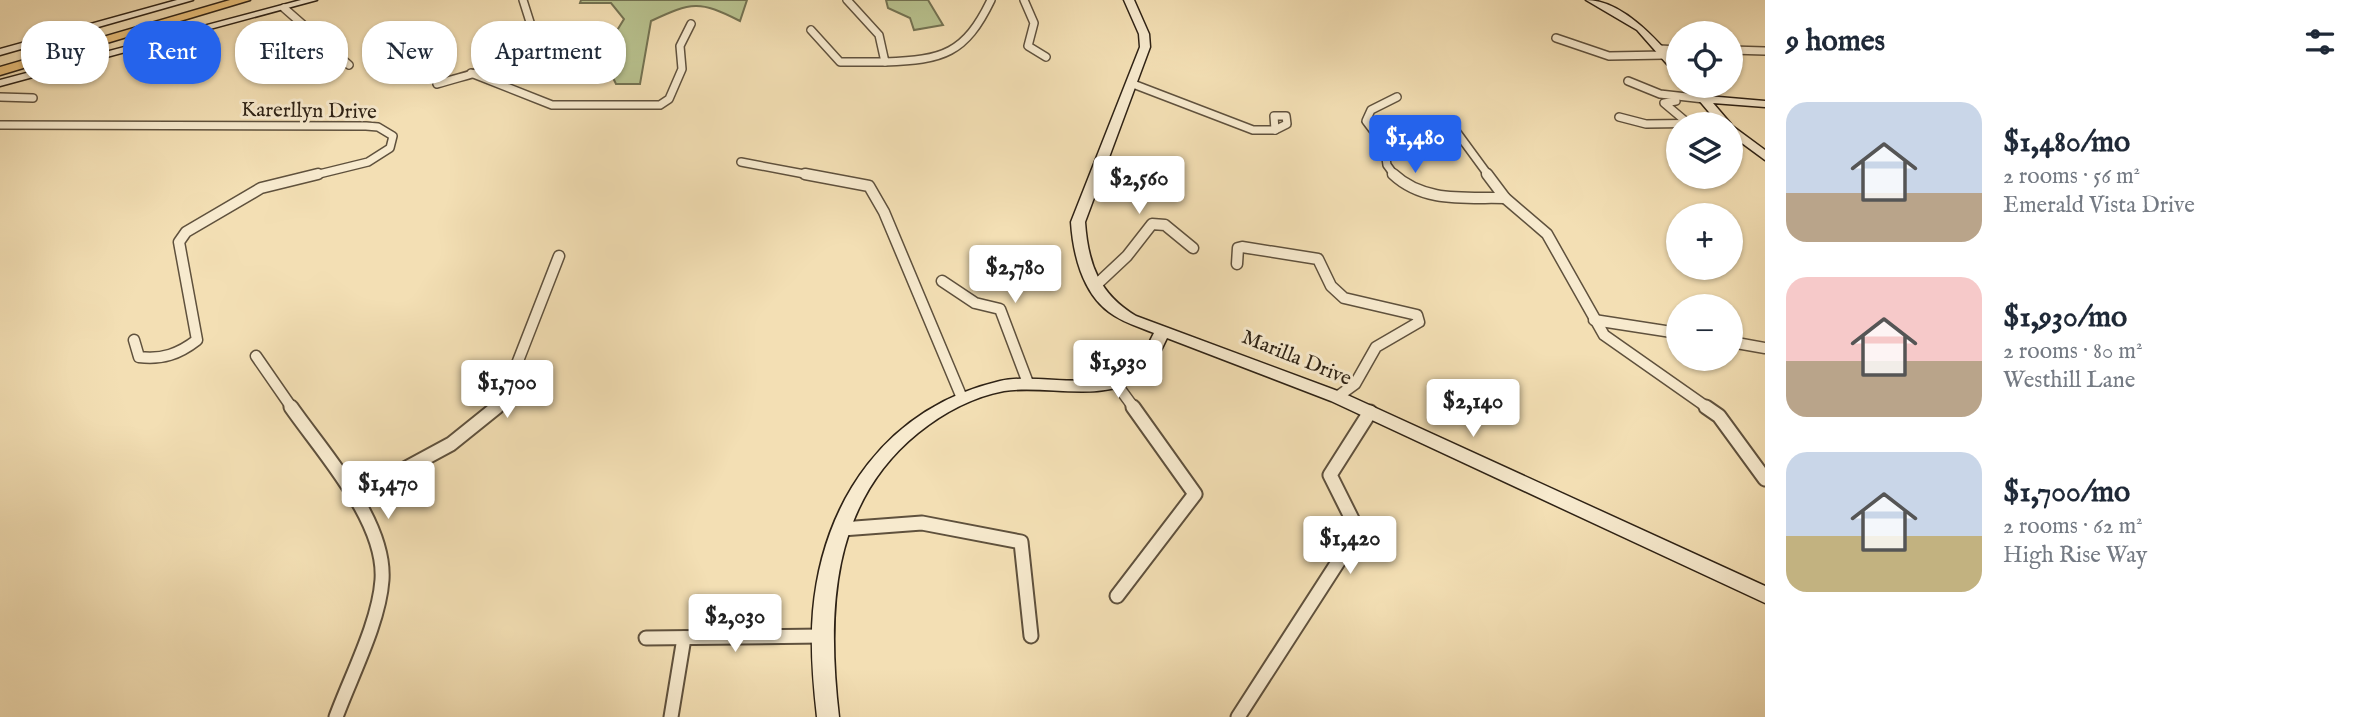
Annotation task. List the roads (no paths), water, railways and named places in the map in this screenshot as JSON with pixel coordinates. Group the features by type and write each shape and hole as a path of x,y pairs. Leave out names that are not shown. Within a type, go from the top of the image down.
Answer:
{"highway":[{"path":"0,60 209,0"},
{"path":"0,71 244,0"}],"street":[{"path":"0,52 188,0"},
{"path":"0,83 312,0"},
{"path":"523,0 530,21"},
{"path":"847,0 879,35 885,62"},
{"path":"811,30 840,62 928,61 944,57 972,36 991,0"},
{"path":"1024,0 1034,23 1028,46 1046,57"},
{"name":"Marilla Drive","path":"1129,0 1145,41 1133,84 1078,222 1080,249 1095,286 1112,308 1163,331 1337,397 1765,595"},
{"path":"1591,0 1627,18 1666,56"},
{"path":"284,8 349,65"},
{"path":"499,84 552,105 660,105 669,99 682,69 680,46 691,24"},
{"path":"1556,38 1584,45 1609,56 1666,52"},
{"path":"1743,50 1765,51"},
{"path":"457,78 471,73"},
{"path":"1628,81 1660,94 1765,104"},
{"path":"1133,84 1254,130 1275,131"},
{"path":"0,97 33,98"},
{"path":"1397,97 1371,110 1366,118 1368,128 1384,145 1387,165 1398,181 1430,196 1504,198"},
{"path":"1675,112 1664,102 1705,100"},
{"path":"1705,100 1715,112"},
{"path":"1619,117 1633,123 1666,124"},
{"name":"Karerllyn Drive","path":"0,125 366,126 379,127 393,136 390,148 368,162 261,188 186,232 179,242 197,340 185,351 151,359 139,357 134,340"},
{"path":"1456,131 1504,198 1547,234 1594,320 1615,345 1719,416 1765,479"},
{"path":"1743,139 1765,156"},
{"path":"741,162 869,186 884,212 962,398"},
{"path":"1095,286 1127,256 1152,224 1165,225 1192,247"},
{"path":"1237,264 1238,248 1246,247 1318,259 1331,286 1344,298 1417,315 1419,322 1392,334 1376,347 1360,382 1337,397"},
{"path":"353,497 465,434 489,417 502,402 559,256"},
{"path":"942,281 975,303 1000,309 1028,383"},
{"path":"1594,320 1666,331"},
{"path":"828,717 823,636 827,577 842,529 864,480 889,447 918,423 962,398 993,388 1028,383 1115,382 1130,377 1142,367 1163,331"},
{"path":"1743,344 1765,348"},
{"path":"256,356 353,497 378,540 382,579 377,608 335,717"},
{"path":"1115,382 1195,494 1117,596"},
{"path":"1238,717 1358,531 1329,475 1370,412"},
{"path":"842,529 922,523 1021,542 1031,636"},
{"path":"646,638 823,636"},
{"path":"671,717 684,638"}]}
